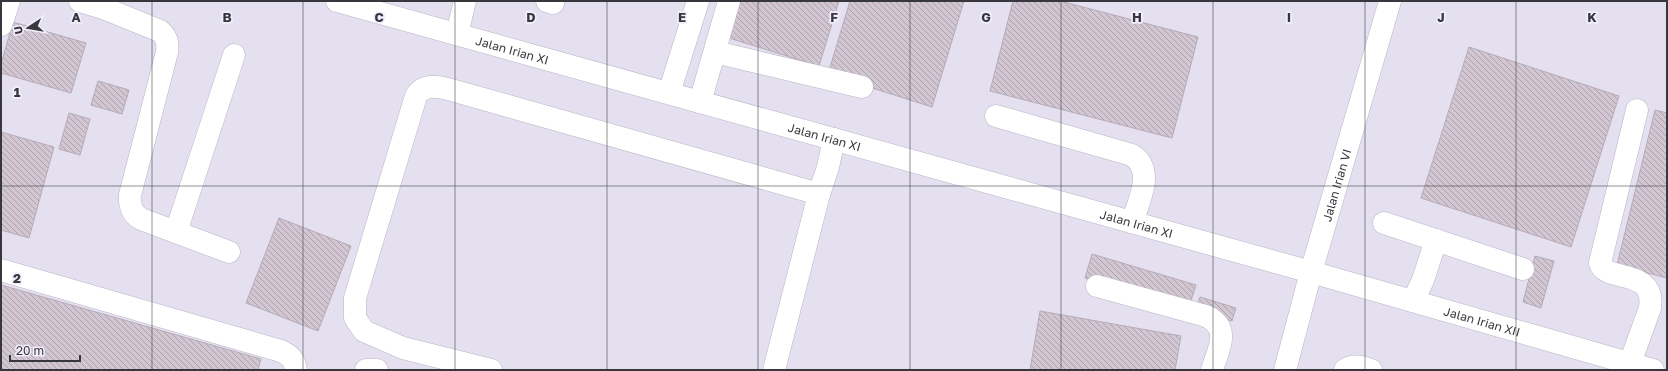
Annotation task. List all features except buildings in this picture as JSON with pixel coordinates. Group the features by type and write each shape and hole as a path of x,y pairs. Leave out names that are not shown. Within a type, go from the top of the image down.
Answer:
{"street":[{"path":"1,25 9,1"},
{"path":"80,1 107,5 160,31 167,42 167,52 130,195 132,210 139,218 229,252"},
{"name":"Jalan Irian XI","path":"337,1 1311,272"},
{"path":"457,34 465,1"},
{"path":"669,93 698,1"},
{"path":"700,102 728,1"},
{"name":"Jalan Irian VI","path":"1285,370 1311,272 1390,1"},
{"path":"715,52 862,87"},
{"path":"176,232 234,55"},
{"path":"491,370 404,348 364,331 355,318 355,298 416,96 422,90 435,86 448,89 819,194"},
{"path":"1616,364 1650,308 1659,304 1649,293 1643,283 1605,270 1600,263 1637,110"},
{"path":"996,116 1132,155 1138,160 1145,174 1142,190 1132,222"},
{"path":"774,370 819,194 828,167 834,139"},
{"path":"1384,224 1523,269"},
{"path":"1413,301 1423,280 1436,240"},
{"path":"1,270 281,351 293,359 296,370"},
{"name":"Jalan Irian XII","path":"1311,272 1413,301 1616,364 1653,370"},
{"path":"1097,286 1213,319 1220,327 1222,335 1212,370"},
{"path":"1346,370 1350,367 1358,366 1371,370"},
{"path":"366,370 377,370"}]}
